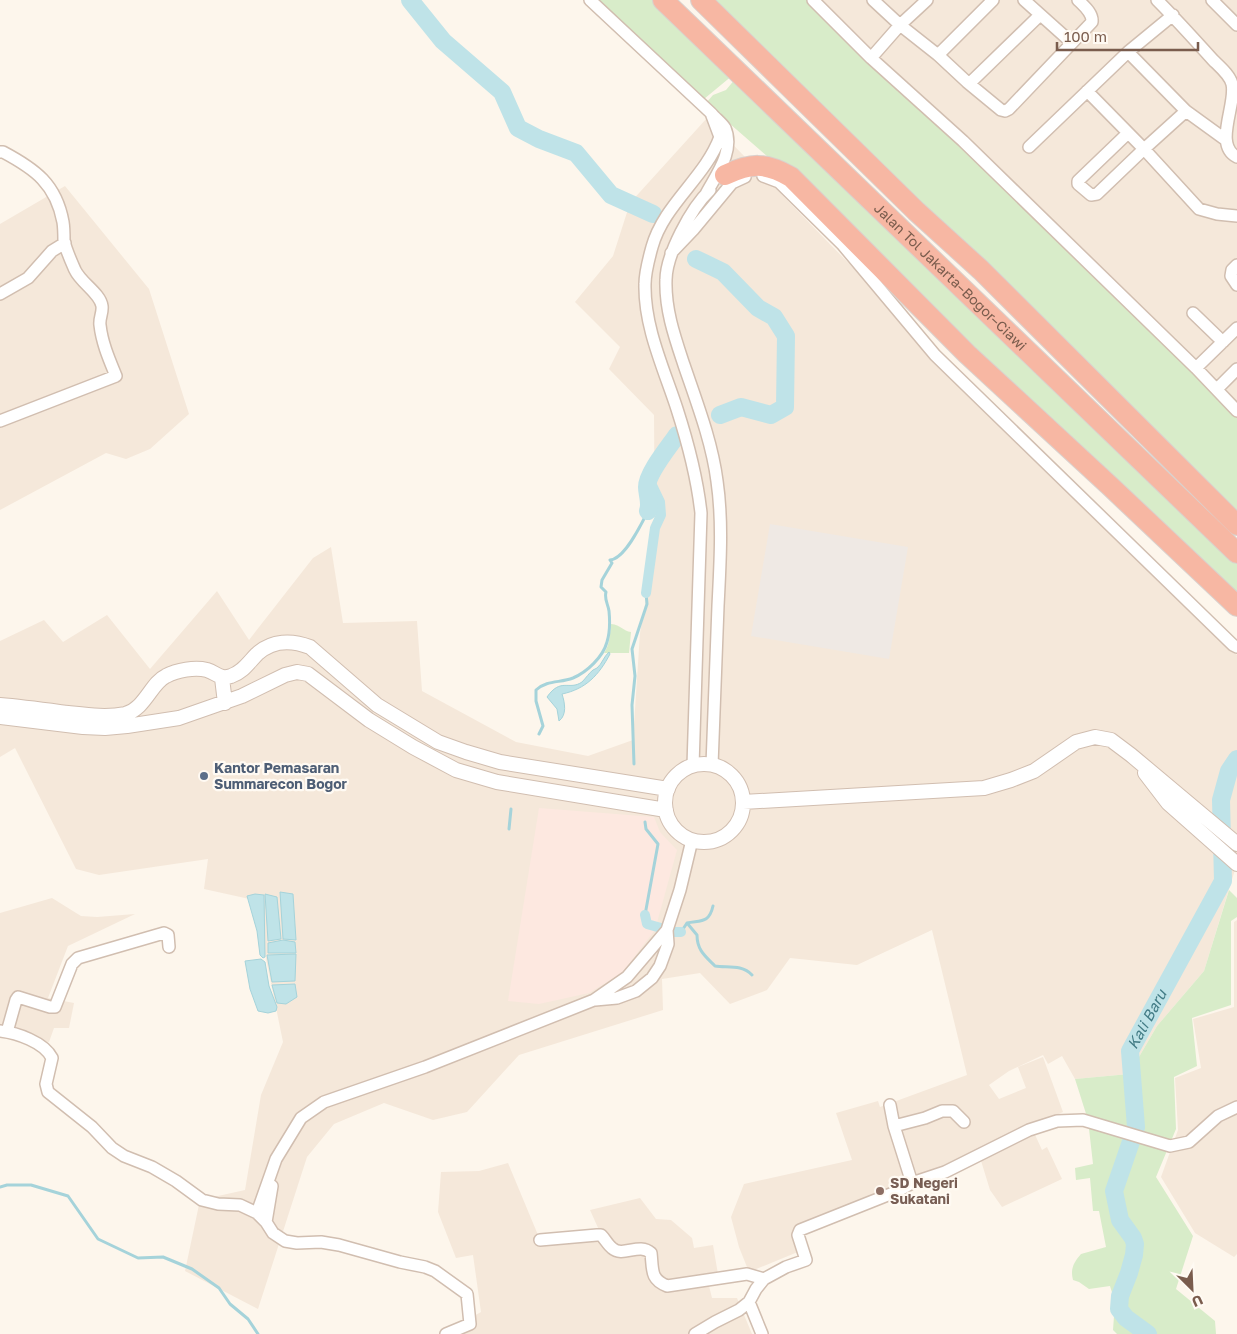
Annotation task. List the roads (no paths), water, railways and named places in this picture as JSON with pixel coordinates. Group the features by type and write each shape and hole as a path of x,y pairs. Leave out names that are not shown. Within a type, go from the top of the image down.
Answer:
{"highway":[{"name":"Jalan Tol Jakarta–Bogor–Ciawi","path":"663,0 1237,553"},
{"name":"Jalan Tol Jakarta–Bogor–Ciawi","path":"701,0 916,211 981,270 1237,525"},
{"path":"725,175 743,167 758,166 776,170 790,177 967,354 1237,606"}],"street":[{"path":"590,0 711,113 724,127 728,142 724,161 706,194 686,223 671,253 666,279 668,309 713,460 720,507 720,556 712,765"},
{"path":"813,0 871,58 963,141 1218,389 1237,411"},
{"path":"873,0 900,25 938,54 966,82 1001,110 1005,111 1072,43 1092,19 1090,13 1078,0"},
{"path":"871,58 900,25 926,0"},
{"path":"938,54 993,0"},
{"path":"1024,0 1072,43"},
{"path":"1157,0 1222,69 1232,84 1226,140 1230,151 1237,157"},
{"path":"1212,0 1237,25"},
{"path":"966,82 972,81 1040,15"},
{"path":"1028,147 1128,52 1173,16"},
{"path":"1128,52 1186,111 1226,140"},
{"path":"1087,91 1199,209 1217,214 1237,216"},
{"path":"1128,133 1080,178 1078,184 1091,195 1096,195 1186,111"},
{"path":"694,766 701,513 695,470 649,326 645,282 653,245 666,215 714,152 720,137 711,113"},
{"path":"0,152 34,170 56,198 63,222 64,243 76,272 98,298 102,306 100,322 102,340 116,376 0,421"},
{"path":"706,194 725,175"},
{"path":"671,253 732,183 744,177 754,175 766,176 779,182 842,244 935,355 1232,645 1237,646"},
{"path":"0,294 28,278 52,251 64,243"},
{"path":"1237,265 1232,270 1231,276 1237,285"},
{"path":"1193,313 1223,342"},
{"path":"1196,368 1237,328"},
{"path":"662,365 682,357"},
{"path":"1218,389 1237,369"},
{"path":"0,718 105,728 127,720 162,678 167,675 193,668 207,670 222,678 238,673 258,653 276,643 297,642 310,647 377,705 438,742 500,762 668,788"},
{"path":"0,705 127,720 179,718 225,703 285,675 297,672 308,674 369,720 456,770 497,782 666,810"},
{"path":"222,678 225,703"},
{"path":"743,802 984,788 1011,780 1034,770 1076,742 1095,738 1111,740 1131,754 1237,844"},
{"path":"1131,754 1168,803 1237,864"},
{"path":"712,765 725,770 735,779 742,791 742,812 738,822 732,830 713,841 692,840 683,835 669,820 666,810 668,788 674,778 694,766 712,765"},
{"path":"594,1000 617,998 636,990 652,978 660,966 668,944 667,930 680,890 692,840"},
{"path":"257,1213 276,1159 301,1118 324,1102 425,1067 594,1000 627,977 667,930"},
{"path":"169,948 168,935 164,933 78,958 72,964 55,1006 50,1007 18,997 3,1031 27,1039 49,1052 52,1058 46,1084 48,1092 92,1127 112,1148 124,1156 152,1167 176,1181 202,1200 218,1204 240,1205 257,1213 266,1222 272,1233 285,1241 321,1242 339,1245 435,1271 467,1294 472,1329 446,1334"},
{"path":"639,963 652,978"},
{"path":"890,1105 894,1126 912,1183"},
{"path":"695,1334 739,1310 749,1302 764,1279 786,1267 806,1260 798,1235 800,1230 898,1191 912,1183 945,1172 1023,1133 1057,1121 1083,1120 1170,1146 1180,1145 1196,1136 1218,1116 1237,1107"},
{"path":"894,1126 925,1118 942,1111 953,1111 964,1122"},
{"path":"266,1222 276,1159"},
{"path":"540,1240 601,1235 612,1248 620,1251 643,1248 651,1253 654,1276 659,1282 667,1286 747,1274 764,1279"},
{"path":"749,1302 762,1334"}],"water":[{"path":"609,652 610,654 606,662 591,680 578,689 562,694 564,712 559,721 557,709 547,697 557,687 582,682 599,666"},
{"path":"280,892 293,894 296,940 283,939"},
{"path":"255,894 264,895 265,957 263,958 260,955 257,931 247,896"},
{"path":"265,894 277,897 281,939 268,941"},
{"path":"283,940 295,942 296,953 268,953 268,943"},
{"path":"296,954 295,981 272,982 267,955"},
{"path":"261,959 265,962 269,986 277,1007 276,1011 268,1013 258,1011 250,989 245,961"},
{"path":"295,984 297,997 286,1004 277,1003 272,985"}],"waterway":[{"path":"410,0 443,41 502,92 518,128 539,139 576,153 611,195 653,214"},
{"path":"696,259 723,272 758,308 774,317 786,336 785,407 771,415 741,407 720,415"},
{"path":"648,511 648,481 654,468 677,435"},
{"path":"646,593 655,528 661,515 660,502 649,479"},
{"path":"539,734 543,726 536,701 536,690 554,682 573,678 589,668 602,653 608,638 610,623 605,597 606,592 601,587 602,580 612,563 610,560 616,558 627,547 648,511"},
{"path":"634,764 632,705 635,676 632,649 647,604 646,593"},
{"name":"Kali Baru","path":"1148,1334 1126,1318 1119,1309 1120,1296 1129,1273 1135,1244 1120,1220 1114,1191 1136,1127 1130,1051 1223,881 1221,800 1229,771 1237,759"},
{"path":"509,829 511,809"},
{"path":"645,822 646,829 658,844 645,915"},
{"path":"687,923 703,920 709,916 713,906"},
{"path":"645,915 647,924 681,932"},
{"path":"681,932 687,923 697,935 698,945 702,952 715,966 744,969 752,975"},
{"path":"0,1187 7,1185 31,1185 68,1196 98,1239 138,1258 163,1257 192,1269 219,1288 230,1304 248,1319 258,1334"}],"place":[{"name":"Kantor Pemasaran Summarecon Bogor","path":"204,776"},
{"name":"SD Negeri Sukatani","path":"880,1191"}]}
